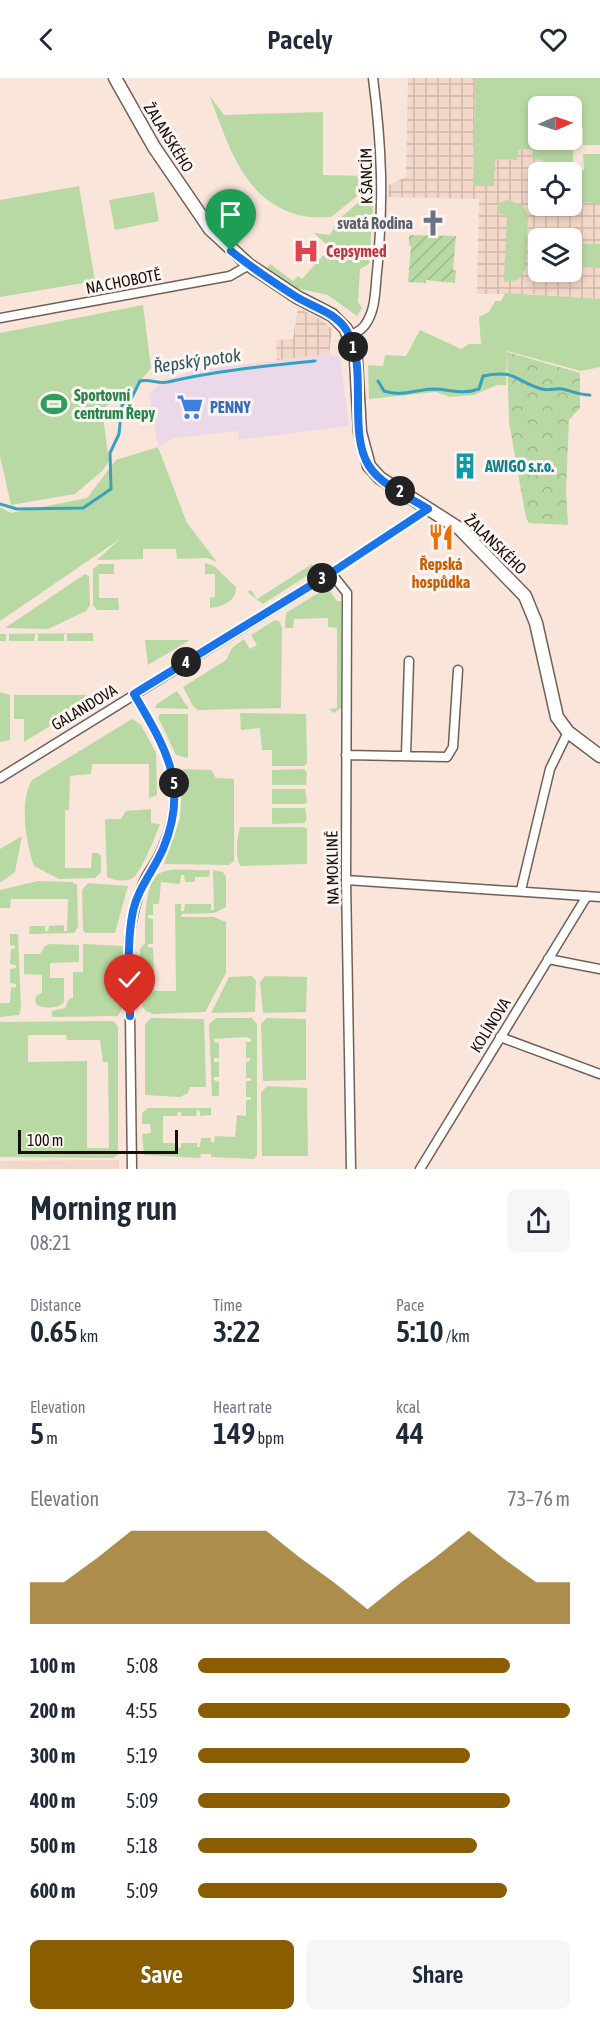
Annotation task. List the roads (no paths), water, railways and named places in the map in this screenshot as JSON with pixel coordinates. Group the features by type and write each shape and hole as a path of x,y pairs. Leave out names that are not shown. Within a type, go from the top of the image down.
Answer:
{"street":[{"name":"ŽALANSKÉHO","path":"114,78 154,147 204,221 231,251 297,297 332,315 350,336 356,360 360,432 369,466 380,478 460,529 525,596 536,623 557,717 568,732 600,756"},
{"name":"K ŠANCÍM","path":"350,336 364,327 374,308 379,253 383,192 381,134 373,78"},
{"name":"NA CHOBOTĚ","path":"0,318 230,276 249,265"},
{"name":"GALANDOVA","path":"0,778 331,573 428,509"},
{"name":"NA MOKLINĚ","path":"331,573 347,593 346,880 351,1169"},
{"path":"406,755 409,661"},
{"path":"346,755 447,757 453,747 458,670"},
{"path":"132,1169 129,939 133,909 146,878 163,849 174,791 172,765 134,694"},
{"path":"521,890 550,769 568,732"},
{"path":"346,880 600,897"},
{"name":"KOLÍNOVA","path":"420,1169 587,896"},
{"path":"549,959 600,969"},
{"path":"500,1036 600,1074"}],"waterway":[{"name":"Řepský potok","path":"0,504 17,509 83,508 111,489 110,453 119,434 122,405 128,405 140,381 164,382 222,372 315,361"},
{"name":"Řepský potok","path":"378,381 384,391 390,393 432,389 467,392 479,389 483,376 503,374 516,377 542,389 562,389 590,395"}],"place":[{"name":"svatá Rodina","path":"433,223"},
{"name":"Cepsymed","path":"306,251"},
{"name":"Sportovní centrum Řepy","path":"54,404"},
{"name":"PENNY","path":"190,407"},
{"name":"AWIGO s.r.o.","path":"465,466"},
{"name":"Řepská hospůdka","path":"441,537"}]}
